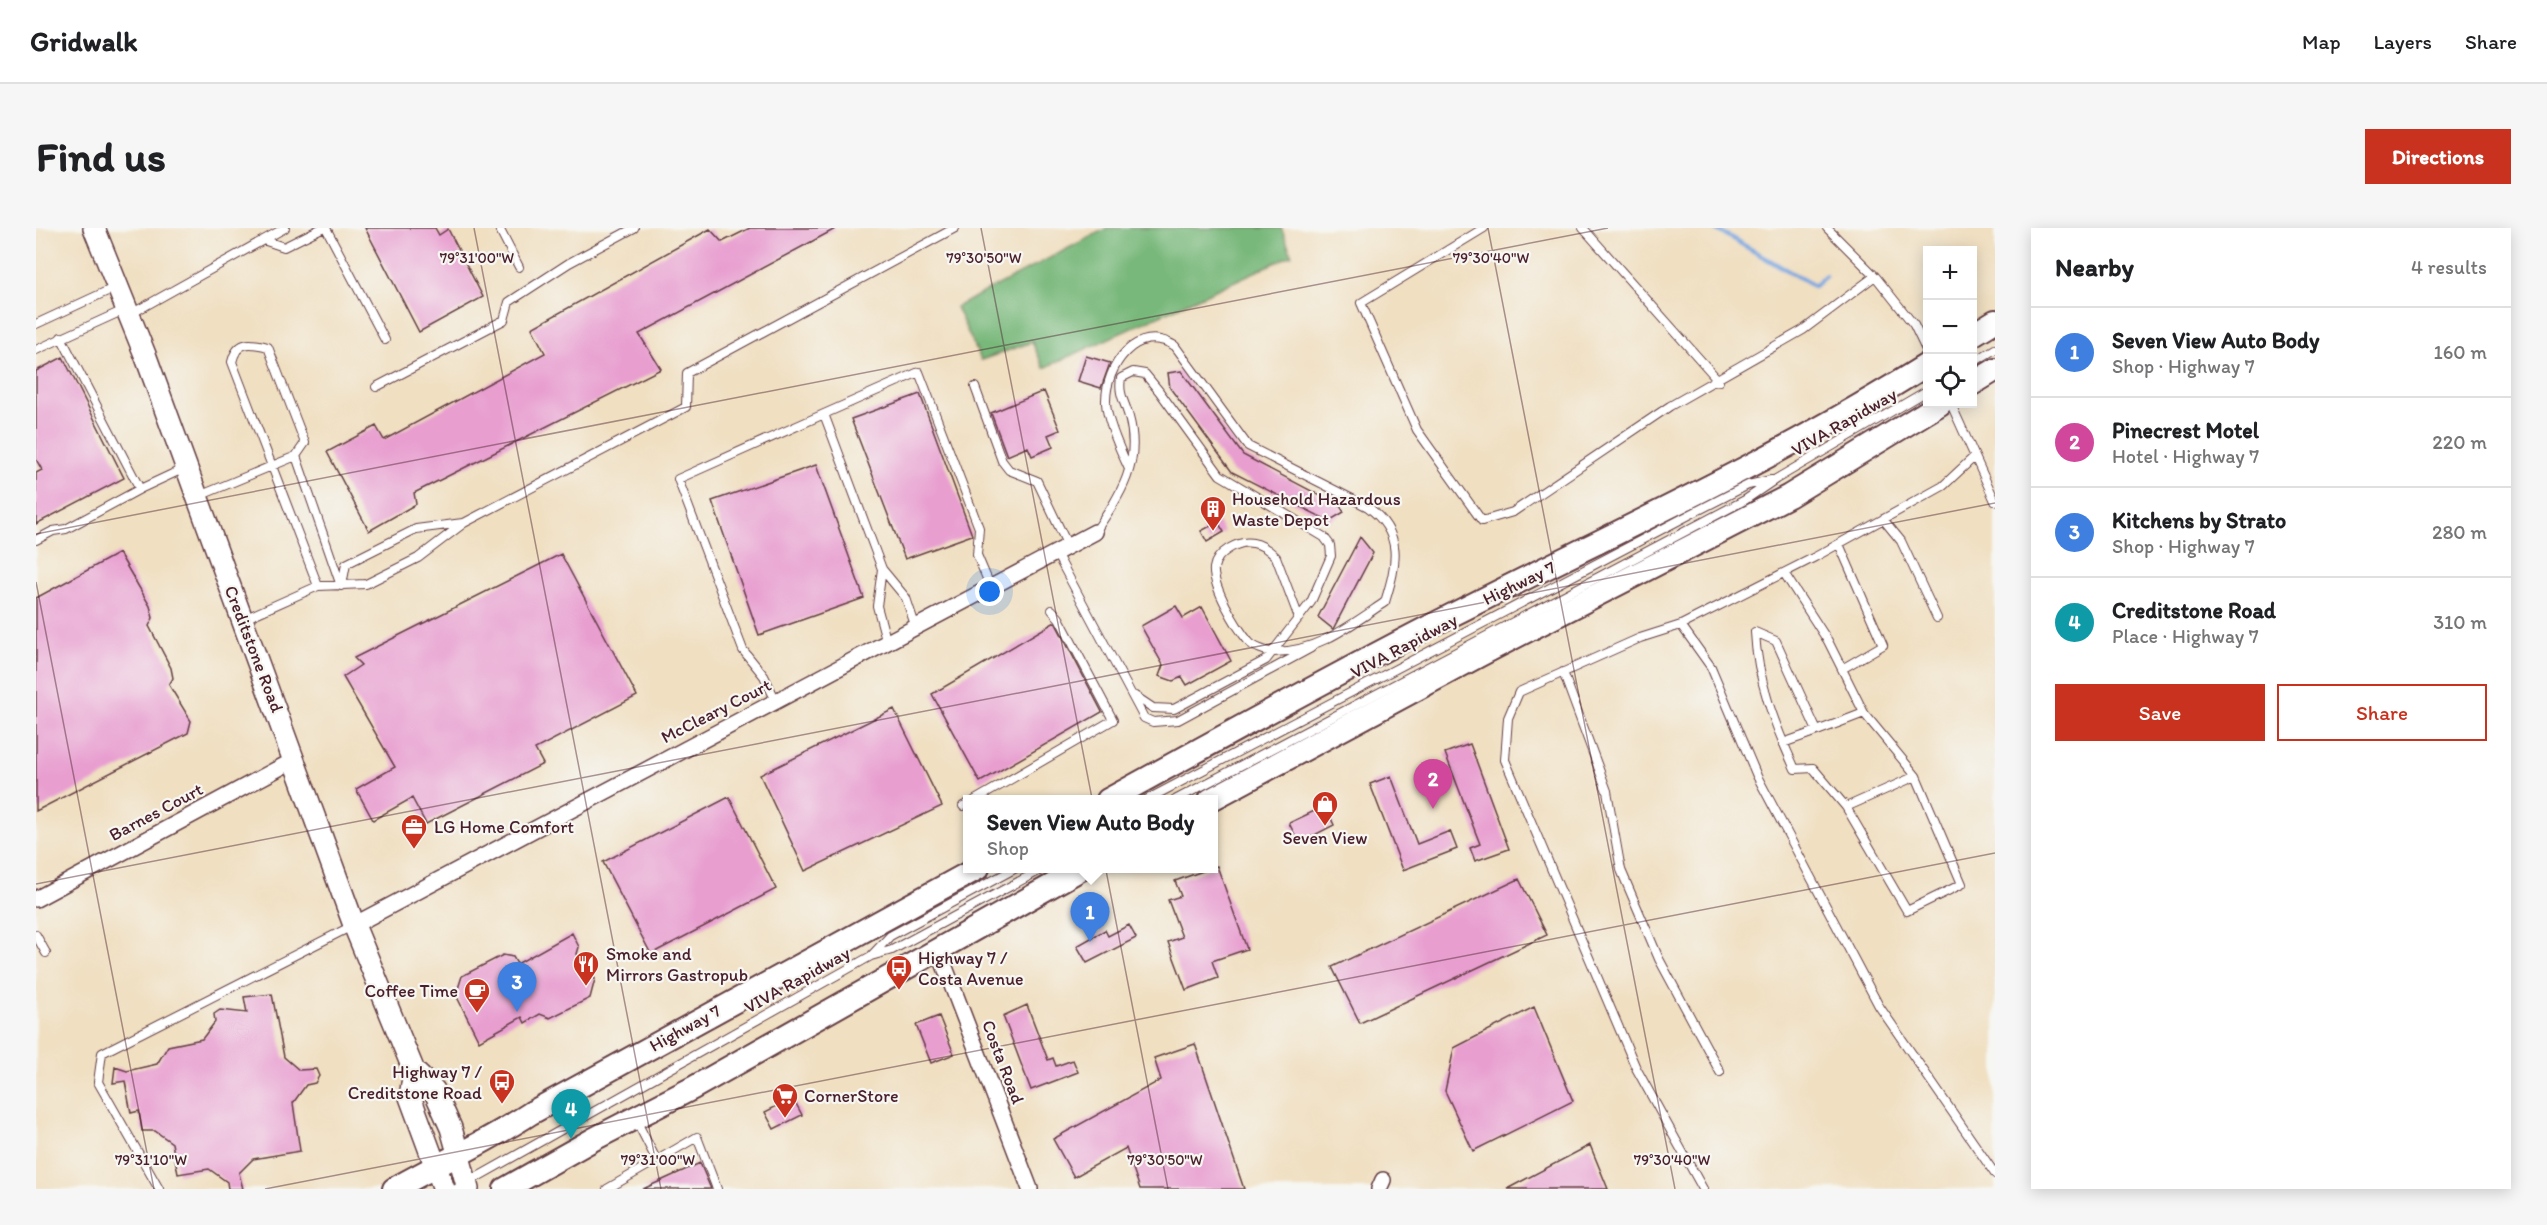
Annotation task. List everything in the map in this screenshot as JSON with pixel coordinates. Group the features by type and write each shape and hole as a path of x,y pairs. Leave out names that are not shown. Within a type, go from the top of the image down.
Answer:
{"main road":[{"path":"1977,332 1995,321"},
{"path":"1977,381 1995,370"},
{"name":"Highway 7","path":"1117,795 1444,619 1647,520 1777,450 1923,388"},
{"path":"1218,796 1480,655 1789,496 1923,392"},
{"name":"Highway 7","path":"394,1189 459,1152 493,1138 531,1113 969,873"},
{"path":"505,1189 693,1088 1074,873"}],"street":[{"name":"Creditstone Road","path":"94,228 296,759 354,925 414,1071 434,1090 459,1152 464,1187"},
{"name":"McCleary Court","path":"354,925 1095,532"},
{"name":"Barnes Court","path":"36,899 296,759"},
{"name":"Costa Road","path":"938,949 1030,1189"},
{"name":"Creditstone Road","path":"414,1071 410,1097 444,1189"}],"lane":[{"path":"36,350 127,312 285,228"},
{"path":"263,240 284,247 324,228 385,340"},
{"path":"499,228 519,267"},
{"path":"375,387 504,320 509,302 569,263 634,228"},
{"path":"243,620 318,586 366,584 408,563 464,523 686,407 687,373 956,228"},
{"path":"1484,228 1361,303 1417,430 1482,521 1513,512 1670,406 1719,381 1803,330 1875,276"},
{"path":"1583,228 1719,381"},
{"path":"1827,228 1875,276 1914,325 1923,354"},
{"path":"36,324 116,287"},
{"path":"61,338 140,489"},
{"path":"975,387 1002,460 1009,470 1037,481 1062,550 1144,718 1153,722 1178,720 1316,645 1385,602 1394,574 1394,543 1385,520 1368,507 1248,446 1175,346 1165,340 1151,338 1139,341 1126,350 1111,378 1106,404 1129,469"},
{"path":"197,496 273,466 296,456 305,443 268,347 242,344 235,350 232,362 273,466 318,586"},
{"path":"1977,360 1995,349"},
{"path":"776,701 765,676 742,650 678,479 919,372 979,528 977,555 991,588"},
{"path":"1095,532 1123,492 1133,458 1129,418 1119,390 1121,378 1133,372 1145,374 1220,475 1324,537 1330,545 1331,556 1311,603 1266,660 1174,709 1153,708 1135,696"},
{"name":"VIVA Rapidway","path":"1184,795 1745,500 1923,390"},
{"path":"1946,408 1995,501"},
{"path":"824,414 882,569 906,598 916,628"},
{"path":"296,456 341,586"},
{"path":"1703,1189 1636,1068 1505,760 1508,718 1520,692 1640,638 1681,625 1784,573 1942,486 1974,457"},
{"path":"36,540 53,531 66,529 186,467"},
{"name":"VIVA Rapidway","path":"1156,795 1691,514 1748,485 1776,479"},
{"path":"1883,519 1901,541 1937,618"},
{"path":"341,586 346,564 416,529 464,523"},
{"path":"1299,618 1276,557 1269,550 1253,543 1243,543 1219,557 1214,566 1214,581 1250,644 1272,653 1316,645"},
{"path":"1839,544 1883,645 1842,669"},
{"path":"882,569 877,606 887,643"},
{"path":"1784,573 1828,641 1864,713 1916,776 1962,884 1907,911 1846,807 1813,768 1795,769 1783,743 1756,655 1755,632 1776,641 1817,731"},
{"path":"984,795 1113,720 1059,618 1052,610"},
{"path":"1681,625 1712,667 1757,776 1880,1006 1995,1174"},
{"path":"1563,672 1607,791 1621,870 1659,959 1720,1072"},
{"path":"1783,743 1864,713"},
{"path":"1846,807 1916,776"},
{"name":"VIVA Rapidway","path":"871,956 890,936 1007,873"},
{"name":"VIVA Rapidway","path":"464,1187 871,956 892,950 1035,873"},
{"path":"159,1189 98,1082 102,1053 354,925"},
{"path":"36,935 46,953"},
{"path":"635,1118 657,1161"},
{"path":"607,1189 697,1137 717,1189"}],"green space":[{"path":"1107,228 1281,228 1292,255 1044,368 1032,342 981,360 956,307"}],"building":[{"path":"365,228 435,228 439,235 448,229 483,297 419,332"},
{"path":"750,228 837,228 639,334 661,369 414,493 416,504 369,531 327,452 376,426 384,440 545,353 532,328 710,229 722,242"},
{"path":"1086,356 1110,363 1101,388 1078,381"},
{"path":"63,357 124,478 36,524 36,473 42,470 36,459 36,371"},
{"path":"1181,371 1243,455 1340,506 1344,512 1329,521 1232,472 1170,388 1168,373"},
{"path":"1044,391 1060,430 1048,435 1053,447 1032,456 1028,447 1007,456 991,413"},
{"path":"920,394 972,535 905,559 851,419"},
{"path":"816,465 864,598 759,635 712,501"},
{"name":"Household Hazardous Waste Depot","path":"1218,522 1224,532 1207,542 1201,531"},
{"path":"1360,537 1373,553 1333,629 1318,617"},
{"path":"119,553 150,606 153,618 149,626 171,668 173,678 169,685 191,721 188,733 36,811 36,598"},
{"path":"561,554 637,696 535,749 543,764 426,824 412,798 373,820 356,789 395,767 343,677 361,665 354,658"},
{"path":"1176,606 1183,618 1202,607 1231,661 1187,685 1182,677 1173,681 1159,676 1163,665 1141,626"},
{"path":"1055,622 1102,712 980,782 932,694"},
{"path":"894,709 942,806 805,871 760,775"},
{"path":"1470,744 1509,849 1475,861 1470,848 1480,844 1445,753"},
{"path":"1391,776 1417,844 1450,831 1457,849 1403,870 1370,784"},
{"path":"729,797 776,889 651,954 603,862"},
{"path":"1325,806 1334,825 1299,843 1289,823"},
{"path":"1218,869 1247,949 1212,961 1218,978 1186,990 1168,942 1182,937 1168,900 1181,896 1175,881 1197,873 1218,873"},
{"path":"1519,879 1547,935 1360,1023 1332,967"},
{"path":"1129,925 1136,938 1087,963 1077,946 1105,930 1108,936"},
{"path":"572,933 579,947 577,954 586,970 592,972 595,979 590,998 550,1018 540,1014 525,1023 522,1017 479,1041 456,995 462,976 503,955 513,957 517,964"},
{"path":"272,994 284,1057 299,1070 316,1069 319,1076 315,1083 306,1085 293,1103 300,1151 253,1159 239,1173 243,1189 228,1189 227,1182 209,1169 178,1174 172,1143 155,1131 142,1131 139,1111 131,1113 125,1081 113,1083 115,1067 127,1071 157,1064 168,1046 202,1039 215,1022 214,1014 220,1010 247,1013 244,997"},
{"path":"1027,1005 1048,1060 1053,1058 1056,1066 1073,1060 1078,1072 1031,1090 1003,1016"},
{"path":"1534,1007 1573,1101 1473,1151 1445,1091 1454,1048"},
{"path":"939,1016 954,1054 931,1063 916,1025"},
{"path":"1195,1044 1244,1189 1140,1189 1126,1148 1074,1177 1053,1139 1161,1080 1154,1058"},
{"path":"793,1098 802,1115 774,1129 765,1112"},
{"path":"1590,1145 1608,1189 1507,1189"},
{"path":"700,1163 711,1189 643,1189"}],"waterway":[{"path":"1714,228 1814,286 1825,276"}],"place":[{"name":"Household Hazardous Waste Depot","path":"1213,532"},
{"name":"Pinecrest Motel","path":"1433,809"},
{"name":"Seven View","path":"1325,827"},
{"name":"LG Home Comfort","path":"414,850"},
{"name":"Seven View Auto Body","path":"1090,942"},
{"name":"Smoke and Mirrors Gastropub","path":"586,987"},
{"name":"Highway 7 / Costa Avenue","path":"899,991"},
{"name":"Kitchens by Strato","path":"517,1012"},
{"name":"Coffee Time","path":"477,1014"},
{"name":"Highway 7 / Creditstone Road","path":"502,1105"},
{"name":"CornerStore","path":"785,1119"},
{"name":"Creditstone Road","path":"571,1139"}]}
